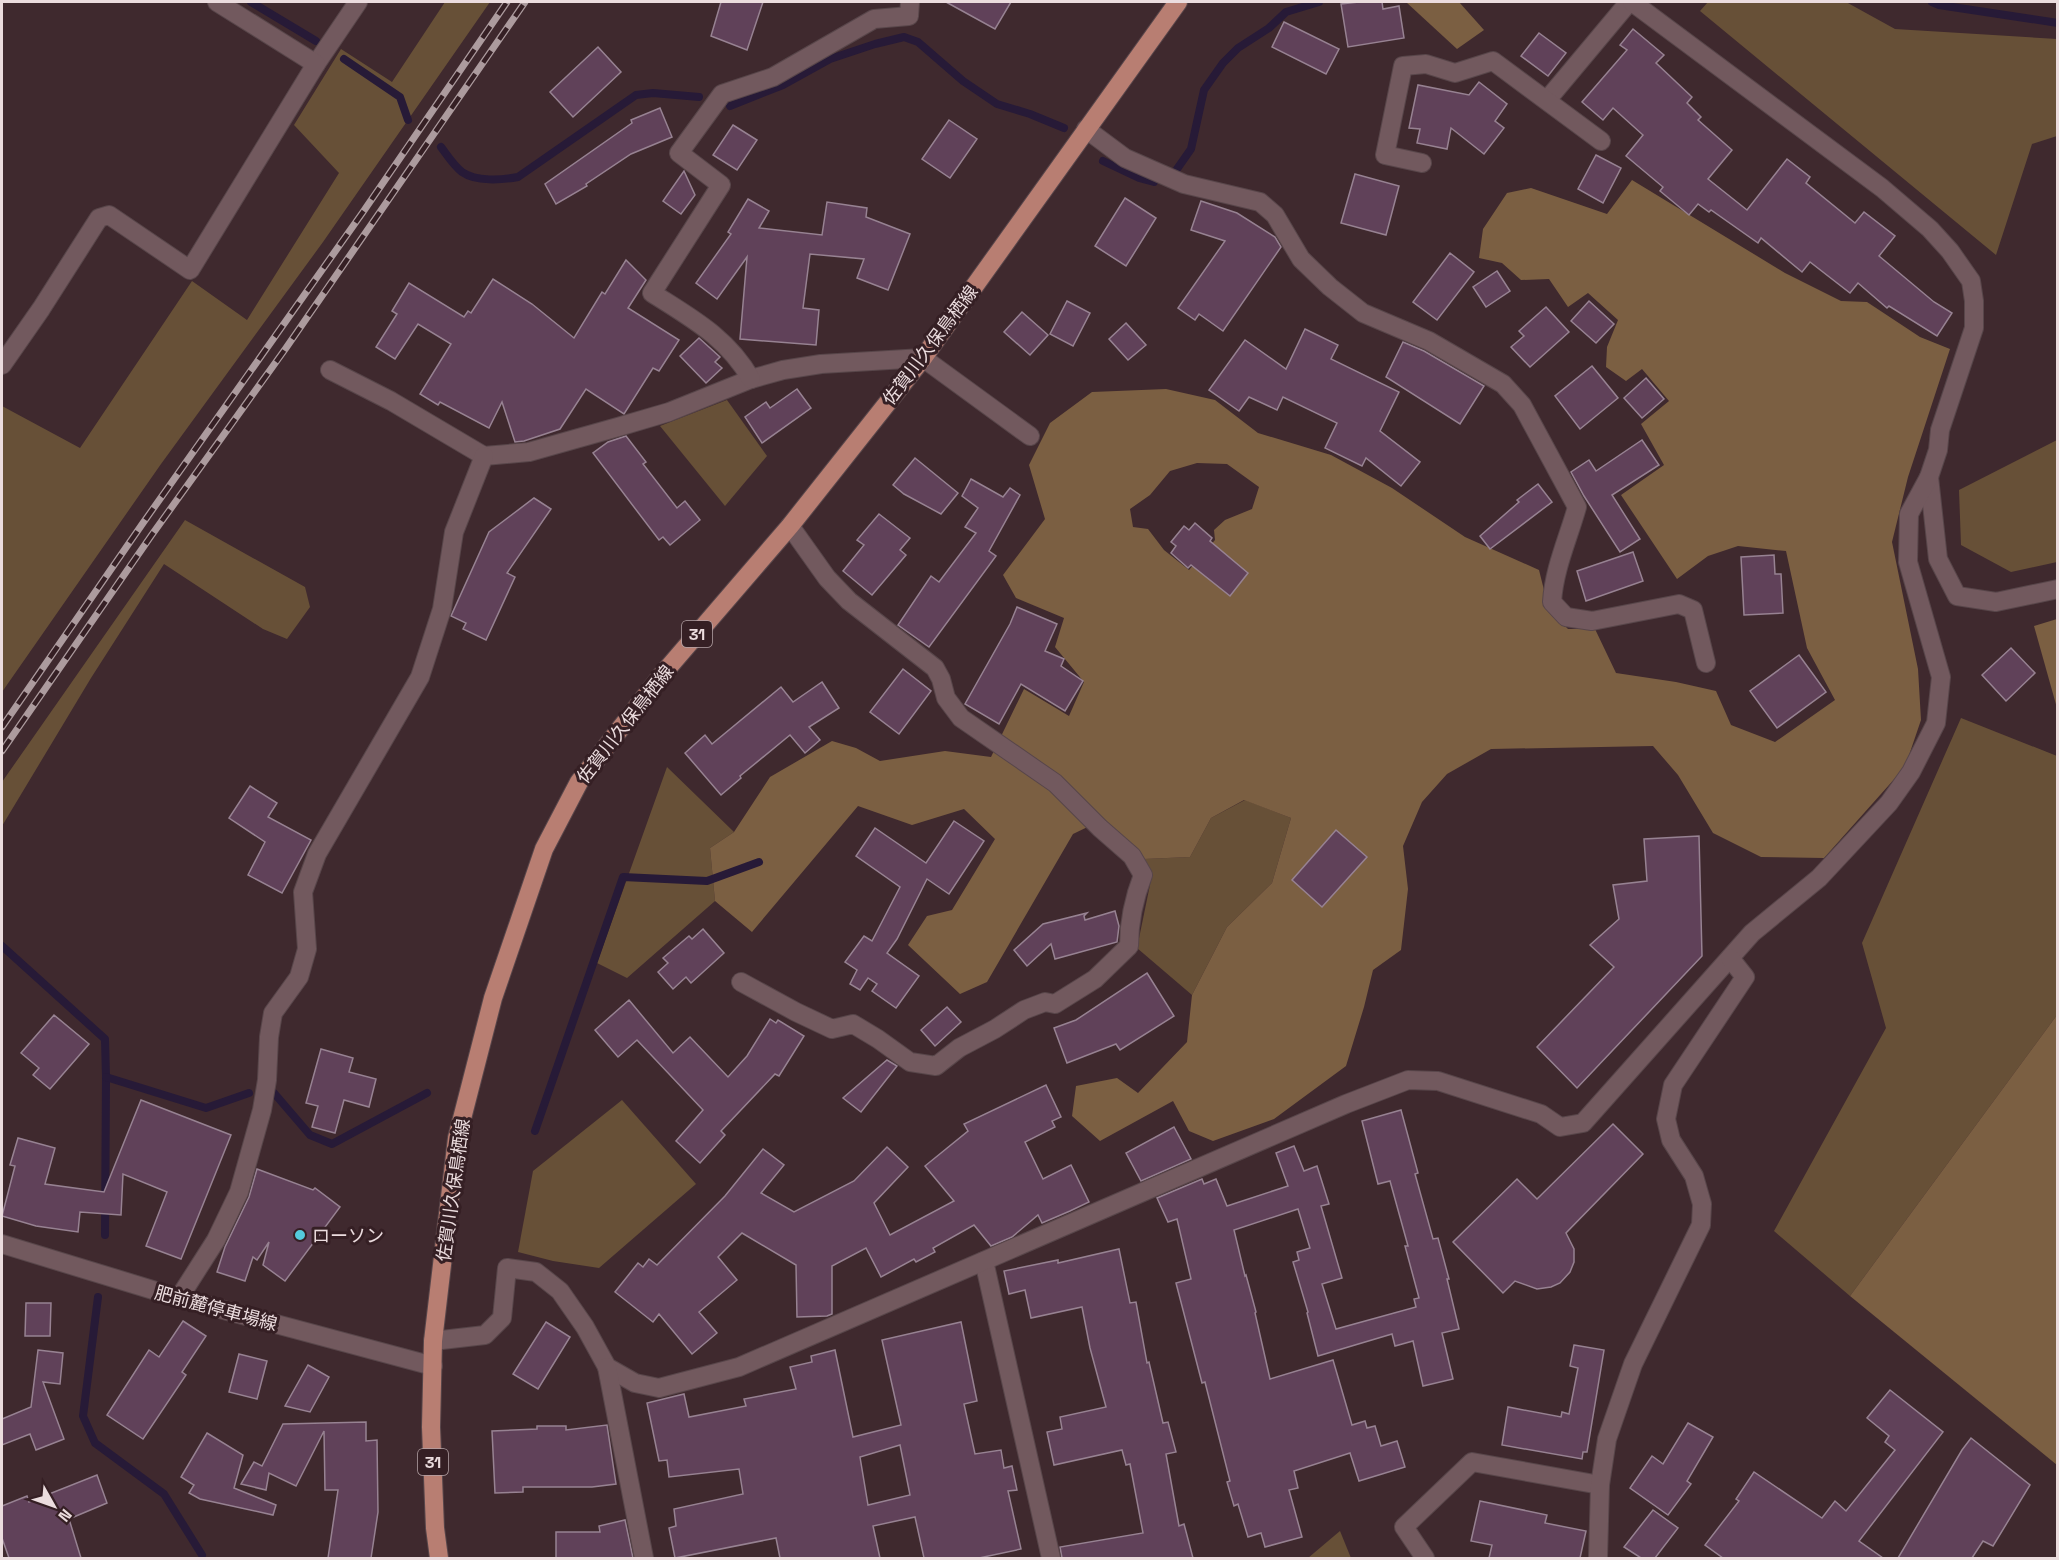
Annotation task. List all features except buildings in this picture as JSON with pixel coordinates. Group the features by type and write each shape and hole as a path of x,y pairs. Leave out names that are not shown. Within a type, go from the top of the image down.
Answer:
{"main road":[{"name":"佐賀川久保鳥栖線","path":"439,1558 435,1528 431,1427 433,1341 457,1138 493,998 544,849 579,782 661,676 790,526 923,358 1179,2"}],"street":[{"path":"218,2 316,64"},
{"path":"3,358 41,309 99,218 109,215 190,270 316,64 358,2"},
{"path":"751,379 740,359 708,328 652,293 721,185 679,153 722,94 773,77 874,19 909,15 910,2"},
{"path":"607,1367 635,1383 659,1388 739,1367 1346,1104 1408,1080 1438,1081 1541,1114 1560,1127 1583,1123 1752,933 1819,878 1889,803 1911,772 1936,723 1941,677 1908,562 1910,514 1929,477 1938,450 1940,430 1974,328 1971,281 1950,251 1930,229 1882,188 1630,2 1547,100"},
{"path":"1422,163 1385,155 1403,66 1426,64 1455,73 1493,61 1601,141"},
{"path":"1086,129 1125,158 1184,184 1260,202 1275,215 1301,259 1330,287 1363,313 1429,341 1503,384 1522,405 1577,507 1554,580 1552,602 1566,616 1592,621 1679,604 1693,610 1706,663"},
{"path":"330,370 391,401 484,456 529,452 618,427 669,412 751,379 783,370 820,364 923,358 1030,436"},
{"path":"179,1298 216,1240 239,1192 262,1110 273,1013 299,977 307,949 303,892 317,854 420,677 442,609 454,532 484,456"},
{"path":"1929,477 1938,559 1957,596 1996,603 2058,589"},
{"path":"741,982 832,1029 853,1024 910,1062 936,1066 959,1048 1024,1010 1045,1002 1055,1004 1095,979 1129,946 1129,924 1143,875 1132,856 1055,783 961,718 946,698 941,679 934,668 849,601 826,578 790,526"},
{"path":"1598,1558 1600,1485 1607,1439 1633,1364 1701,1225 1702,1204 1694,1176 1671,1140 1666,1119 1672,1085 1745,977 1730,958"},
{"name":"肥前麓停車場線","path":"2,1245 179,1298 433,1366"},
{"path":"984,1261 1051,1558"},
{"path":"433,1341 485,1335 502,1318 507,1268 536,1272 560,1291 585,1327 607,1367 644,1558"},
{"path":"1425,1558 1404,1527 1472,1462 1600,1485"}],"shaded area":[{"path":"445,2 490,2 323,242 161,464 2,692 2,406 80,448 192,281 247,320 339,173 294,125 341,49 392,82"},
{"path":"1406,2 1459,2 1484,30 1457,49"},
{"path":"1708,2 1846,2 1895,29 2057,39 2057,136 2032,144 1996,255 1700,11"},
{"path":"1632,180 1785,273 1841,301 1867,302 1920,337 1950,349 1908,477 1892,542 1918,669 1921,720 1905,767 1824,858 1761,857 1713,833 1678,775 1653,746 1491,749 1447,774 1422,802 1403,846 1408,889 1401,950 1373,970 1346,1066 1274,1119 1213,1141 1189,1131 1173,1101 1100,1141 1072,1116 1076,1086 1117,1078 1138,1093 1187,1042 1192,995 1227,927 1272,883 1291,818 1244,800 1211,818 1190,857 1144,859 1100,821 1073,834 987,982 960,994 908,945 927,916 952,910 995,839 964,809 912,825 858,806 752,932 715,901 710,848 734,832 770,777 832,741 856,748 880,761 945,751 991,757 1024,689 1069,716 1084,682 1055,647 1064,618 1016,598 1003,575 1045,519 1029,465 1050,423 1092,392 1166,389 1215,400 1258,433 1331,455 1392,488 1465,537 1539,570 1549,610 1568,629 1595,629 1616,673 1716,691 1731,725 1775,742 1835,700 1807,648 1786,551 1738,546 1708,556 1677,579 1621,495 1664,465 1641,424 1669,401 1642,369 1626,381 1606,367 1607,347 1618,320 1588,293 1568,307 1549,279 1521,280 1502,263 1479,258 1483,229 1507,193 1531,188 1607,214","holes":["1197,463 1227,464 1259,487 1252,509 1225,520 1214,530 1215,540 1189,570 1164,550 1148,529 1133,527 1130,509 1150,495 1170,471"]},
{"path":"727,400 767,456 725,506 660,426"},
{"path":"2057,440 2057,562 2011,572 1961,545 1959,490"},
{"path":"185,520 305,587 310,607 287,639 263,629 164,564 91,678 2,826 2,782"},
{"path":"2058,619 2057,708 2034,626"},
{"path":"1961,718 2057,756 2057,1015 1850,1296 1774,1231 1886,1028 1862,943"},
{"path":"667,767 734,832 710,848 715,901 627,978 597,963"},
{"path":"1245,800 1291,818 1272,883 1227,927 1192,995 1137,948 1151,880 1144,859 1190,857 1211,818"},
{"path":"2057,1015 2058,1465 1850,1296"},
{"path":"622,1100 696,1184 599,1268 553,1261 518,1252 533,1171"},
{"path":"1340,1531 1351,1558 1308,1558"}],"waterway":[{"path":"251,2 316,41"},
{"path":"1177,169 1191,149 1204,90 1223,63 1238,48 1269,28 1286,12 1319,2"},
{"path":"1932,2 1939,5 2058,23"},
{"path":"730,106 783,85 830,59 904,37 918,42 963,81 997,104 1064,128"},
{"path":"344,59 400,97 408,120"},
{"path":"441,147 456,167 468,175 489,179 518,177 636,95 653,93 699,97"},
{"path":"1103,161 1139,178 1154,182"},
{"path":"535,1131 623,877 707,881 759,862"},
{"path":"2,946 105,1039 105,1235"},
{"path":"106,1077 206,1108 249,1093"},
{"path":"274,1093 310,1135 332,1144 427,1093"},
{"path":"98,1297 83,1416 95,1443 164,1494 202,1555"}],"railway":[{"path":"2,727 363,212 507,2"},
{"path":"2,751 151,536 286,348 525,2"}],"place":[{"name":"ローソン","path":"300,1235"}]}
